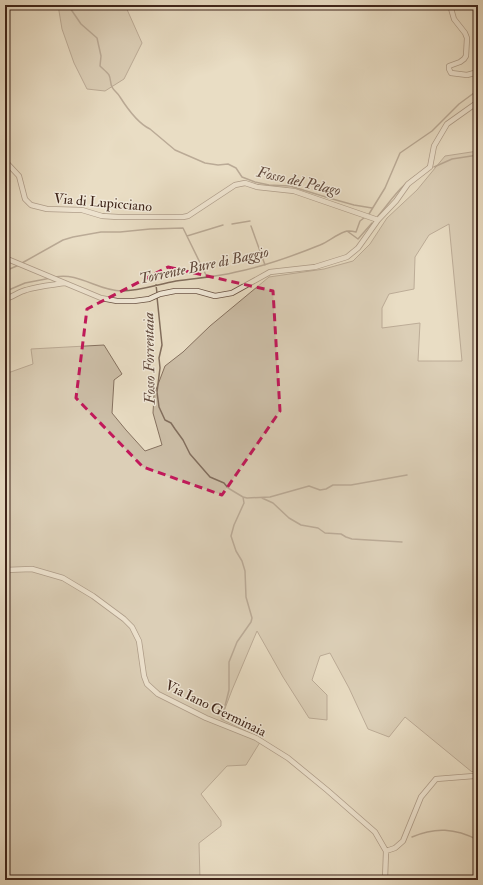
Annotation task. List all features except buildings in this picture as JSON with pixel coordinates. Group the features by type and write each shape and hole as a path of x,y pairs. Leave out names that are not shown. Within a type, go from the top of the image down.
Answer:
{"street":[{"path":"450,5 454,19 467,38 466,56 460,62 450,66 449,69 451,73 461,75 478,72"},
{"path":"5,88 8,77"},
{"path":"5,258 101,298 117,301 134,301 149,299 160,294 175,291 197,291 215,296 232,293 270,272 315,267 347,257 358,248 378,220 396,201 408,184 430,166 434,146 447,124 478,102"},
{"name":"Via di Lupicciano","path":"5,162 19,176 25,199 31,205 47,208 82,210 102,216 183,218 235,185 244,183 257,187 294,192 378,220"},
{"path":"5,298 13,297 24,290 32,288 66,283"},
{"name":"Via Iano Germinaia","path":"5,570 32,569 63,578 93,596 124,619 132,627 139,641 144,676 147,684 158,694 206,718 256,738 288,758 370,826 378,836 386,851"},
{"path":"385,880 386,851 395,848 403,841 421,797 436,779 474,776 478,774"}],"highlighted area":[{"path":"168,267 273,291 280,411 222,495 143,467 76,398 87,309"}],"shaded area":[{"path":"58,5 125,5 142,43 124,79 105,91 87,89 74,63 62,29"},
{"path":"478,151 478,766 472,772 405,717 389,737 368,729 349,688 330,653 320,656 312,680 327,695 327,720 309,718 283,677 257,631 221,719 262,739 246,765 227,766 201,794 221,821 221,826 199,843 200,880 5,880 5,374 33,364 31,349 104,345 122,374 114,380 112,413 145,451 162,445 153,413 154,395 165,366 269,277 324,269 353,261 370,244 387,218 417,190 445,156","holes":["449,224 462,361 418,361 420,323 382,328 382,308 389,294 414,289 415,257 429,235"]}],"waterway":[{"name":"Fosso del Pelago","path":"68,5 81,24 97,38 101,56 100,66 109,75 111,86 137,119 175,150 205,163 218,165 228,164 236,168 242,177 255,182 269,185 290,186 354,205 372,208"},
{"name":"Torrente Bure di Baggio","path":"55,277 72,277 113,290 136,290 176,281 221,275 258,267 320,245 346,231 356,232 360,221 369,214 385,188 400,153 432,131 459,104 478,90"},
{"path":"434,167 452,159 478,155"},
{"path":"378,216 400,189 415,176"},
{"path":"232,224 250,221"},
{"path":"347,231 358,239 372,223"},
{"path":"187,236 223,225"},
{"path":"251,226 265,265"},
{"path":"22,263 63,240 73,237 101,232 183,228 207,277"},
{"path":"5,271 19,265"},
{"name":"Torrente Bure di Baggio","path":"5,290 25,283 51,278"},
{"name":"Fosso Forrentaia","path":"156,285 157,293"},
{"name":"Fosso Forrentaia","path":"157,297 162,345 159,358 160,368 157,392 159,407 165,420 171,423 183,440 190,454 210,477 224,483 228,488 243,497 244,503 234,525 231,536 245,571 246,597 252,618 251,622 237,642 229,662 229,690 223,719"},
{"path":"243,497 270,497 309,486 320,490 326,489 333,485 351,485 407,475"},
{"path":"262,498 273,503 289,518 301,525 318,528 325,533 341,534 352,539 402,542"},
{"path":"412,837 437,830 445,830 461,833 478,840"}]}
